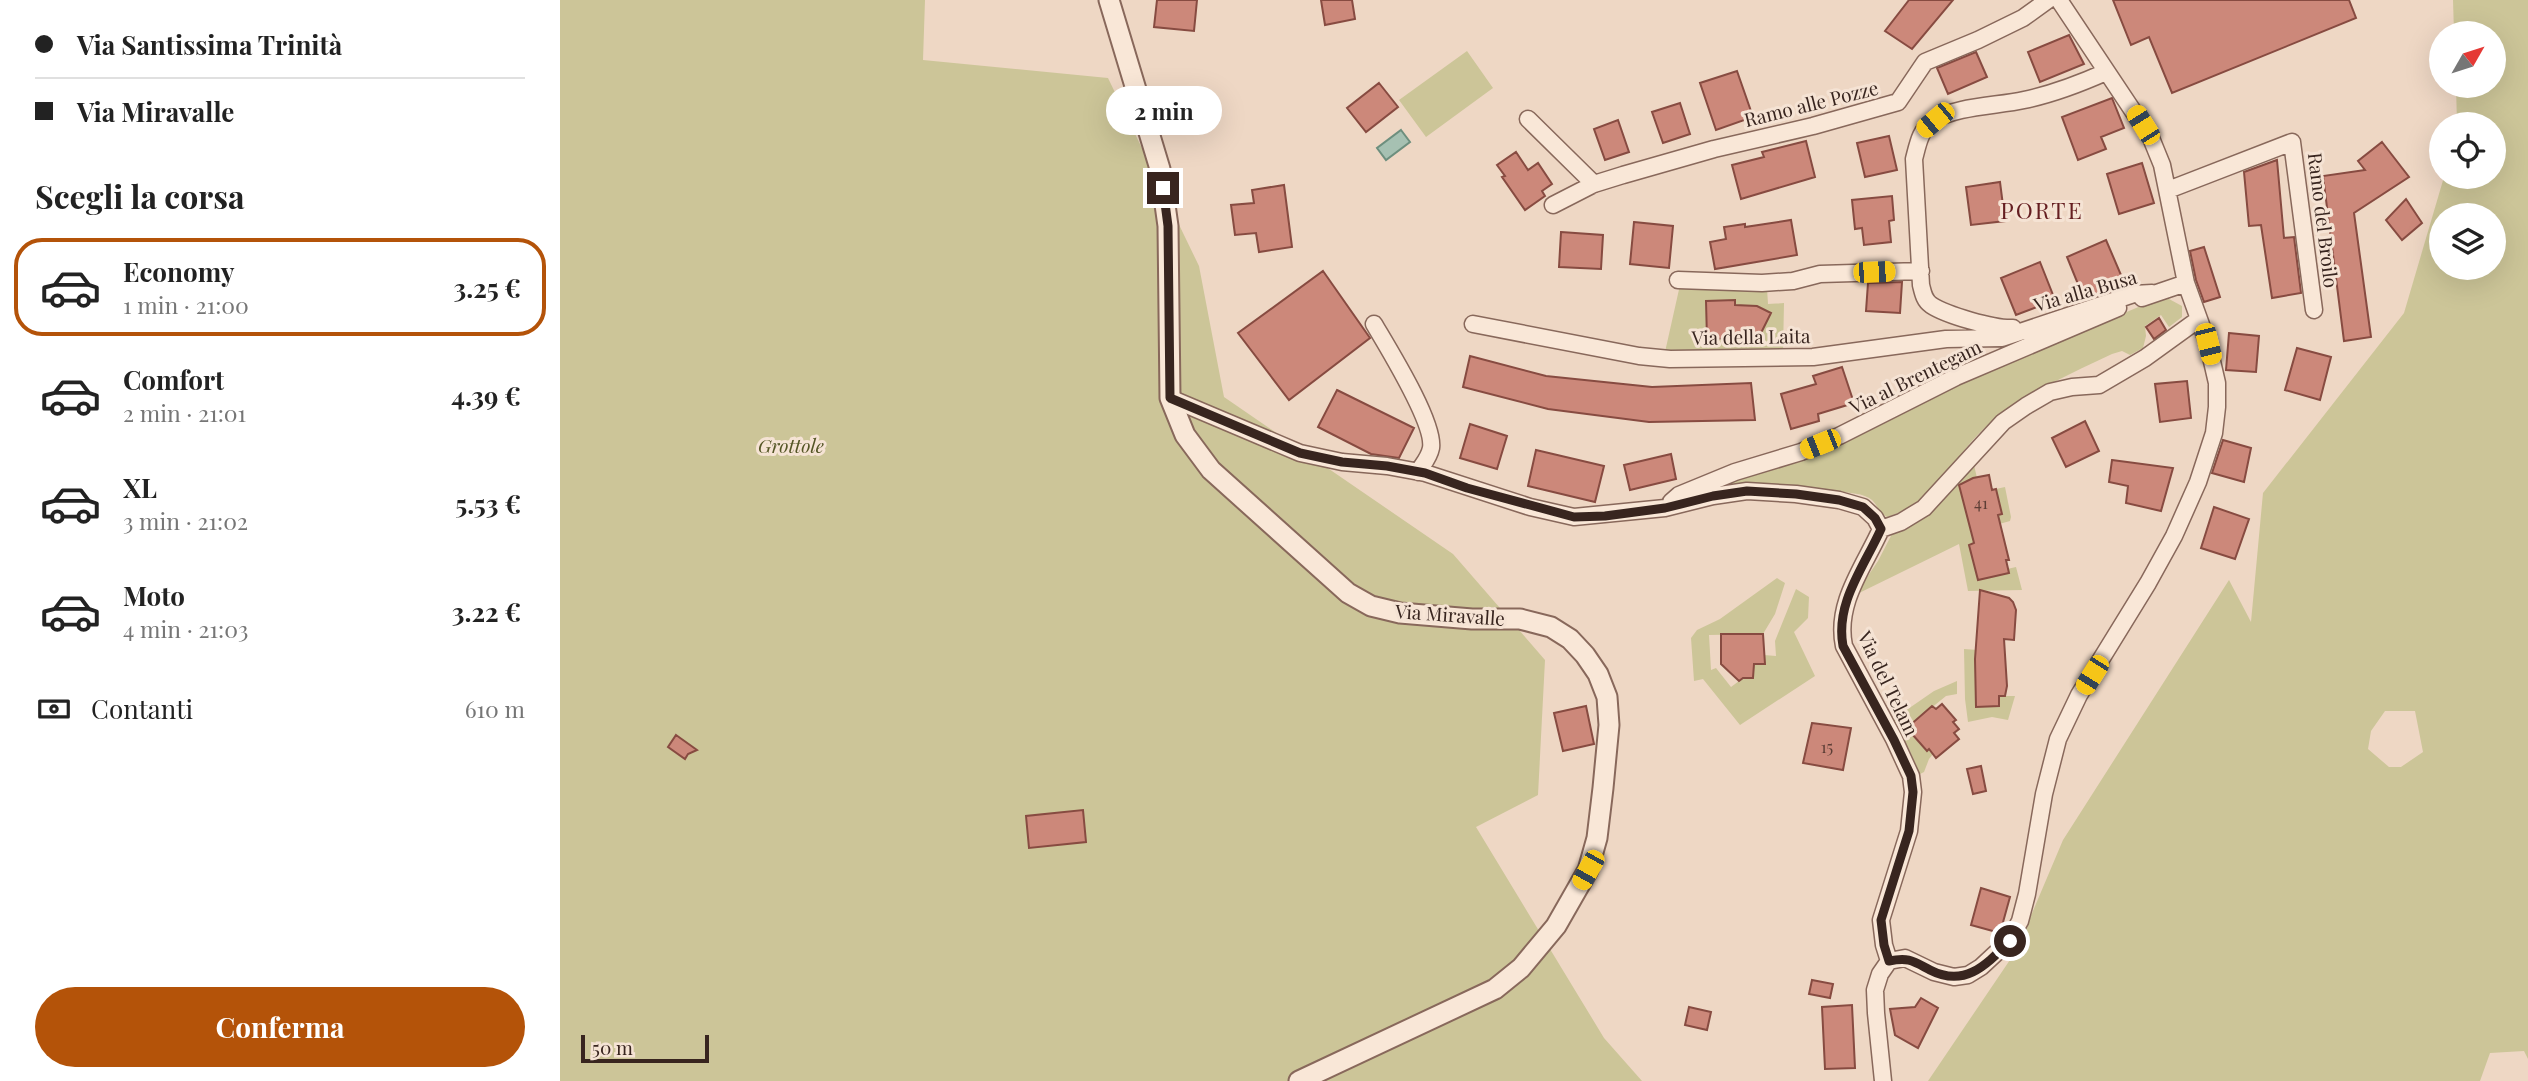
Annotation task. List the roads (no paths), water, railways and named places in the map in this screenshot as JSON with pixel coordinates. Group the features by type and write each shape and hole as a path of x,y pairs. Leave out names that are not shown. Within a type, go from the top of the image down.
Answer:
{"street":[{"name":"Via Miravalle","path":"1109,0 1160,169 1168,226 1170,398 1185,435 1211,470 1348,593 1371,606 1400,613 1472,619 1520,619 1551,627 1570,639 1585,655 1598,674 1607,697 1609,725 1597,838 1588,870 1556,926 1538,950 1495,989 1299,1081"},
{"name":"Ramo alle Pozze","path":"1553,205 1594,184 1714,149 1813,126 1898,102 1925,62 2012,23 2048,0"},
{"path":"1883,1081 1875,990 1880,974 1889,961 1905,958 1954,978 1968,975 2010,941 2020,921 2044,794 2058,739 2079,695 2148,583 2187,509 2207,457 2217,407 2217,383 2208,344 2186,283 2162,165 2151,138 2059,0"},
{"path":"2029,328 2001,328 1964,318 1931,305 1924,297 1914,159 1923,130 1935,120 1953,113 2063,91 2106,72"},
{"path":"1528,118 1594,184"},
{"name":"Ramo del Broilo","path":"2168,190 2292,142 2314,310"},
{"path":"1678,280 1762,283 1793,281 1821,274 1921,271"},
{"name":"Via al Brentegam","path":"1665,508 1679,495 1735,472 1801,452 1839,436 1956,377 2152,293 2186,283"},
{"name":"Via alla Busa","path":"2029,328 2134,294 2152,293"},
{"path":"1881,529 1924,508 2003,422 2025,407 2050,392 2099,385 2146,358 2199,319"},
{"path":"1374,324 1418,403 1427,426 1432,446 1418,472"},
{"name":"Via della Laita","path":"1473,324 1639,356 1670,359 1813,357 1946,339 2002,338 2029,328"},
{"name":"Via al Brentegam","path":"1170,398 1300,453 1342,462 1418,472 1574,517 1665,508 1747,491 1839,500 1863,507 1875,518 1881,529"},
{"name":"Via del Telam","path":"1881,529 1866,563 1848,593 1842,614 1841,633 1843,646 1907,767 1913,792 1909,831 1881,920 1889,961"}],"district":[{"name":"PORTE","path":"2042,209"}],"park label":[{"name":"Grottole","path":"791,445"}]}
